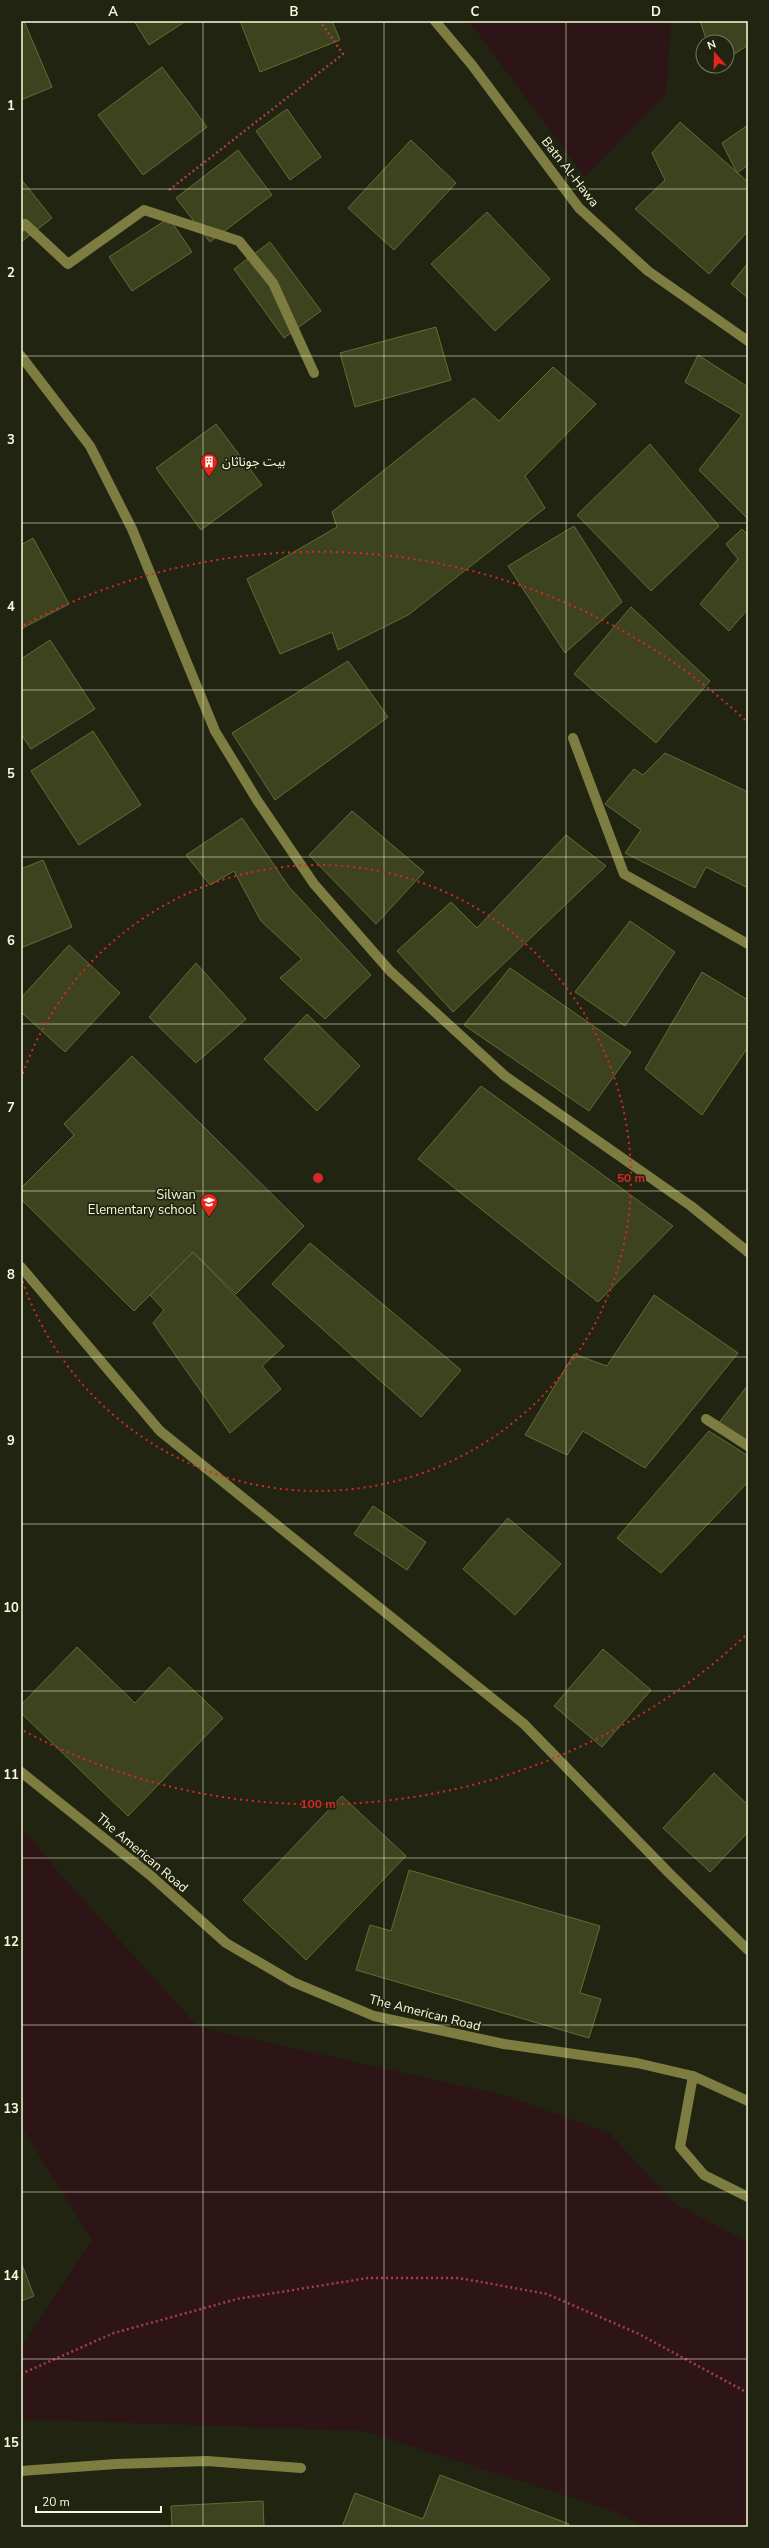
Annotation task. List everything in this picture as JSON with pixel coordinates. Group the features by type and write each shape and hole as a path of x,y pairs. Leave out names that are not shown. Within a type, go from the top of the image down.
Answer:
{"street":[{"name":"Batn Al-Hawa","path":"435,21 472,65 579,208 648,271 748,341"},
{"path":"21,227 26,224 68,264 144,210 239,241 273,282 314,373"},
{"path":"21,356 90,446 132,529 215,731 257,800 314,884 390,971 505,1076 692,1206 748,1252"},
{"path":"573,738 624,874 748,944"},
{"path":"21,1267 160,1431 524,1724 669,1873 748,1950"},
{"path":"706,1419 748,1446"},
{"name":"The American Road","path":"21,1772 150,1875 226,1943 293,1982 374,2016 504,2044 637,2063 693,2076 748,2101"},
{"path":"693,2076 680,2147 704,2175 748,2197"},
{"path":"21,2471 116,2464 207,2461 301,2468"}],"path":[{"path":"144,210 263,114 343,54 320,21"},
{"path":"21,2374 114,2333 237,2299 368,2278 460,2278 546,2294 639,2334 748,2393"}],"shaded area":[{"path":"469,21 671,21 666,94 585,177"},
{"path":"21,1827 61,1875 198,2027 507,2096 609,2133 675,2204 748,2242 748,2527 647,2527 610,2510 365,2431 21,2419 21,2348 92,2240 21,2126"}],"building":[{"path":"21,21 24,21 52,87 21,100"},
{"path":"134,21 186,21 149,45"},
{"path":"240,21 332,21 340,40 260,72"},
{"path":"700,21 748,21 748,45 735,54 735,34 704,34"},
{"path":"162,67 207,127 143,175 98,115"},
{"path":"287,109 321,157 290,180 256,131"},
{"path":"680,122 748,182 748,231 709,274 635,209 665,180 652,153"},
{"path":"748,125 748,165 737,173 722,143"},
{"path":"411,140 456,183 394,250 348,208"},
{"path":"238,150 272,195 210,242 176,198"},
{"path":"21,179 52,218 21,242"},
{"path":"487,212 550,279 495,331 431,264"},
{"path":"169,218 192,252 132,291 109,257"},
{"path":"270,242 321,311 284,338 234,269"},
{"path":"748,263 748,298 731,284"},
{"path":"436,327 451,380 355,407 340,353"},
{"path":"698,355 748,387 748,519 699,470 742,415 685,382"},
{"path":"553,367 596,404 525,476 545,508 408,615 338,650 332,632 280,654 247,579 337,527 332,512 474,398 499,421"},
{"name":"بيت جوناثان","path":"216,424 262,485 201,530 156,468"},
{"path":"650,444 719,526 651,591 577,515"},
{"path":"574,526 622,602 565,653 508,566"},
{"path":"742,529 748,535 748,609 729,631 700,604 738,559 726,544"},
{"path":"33,538 69,604 21,629 21,545"},
{"path":"631,607 710,681 656,743 574,674"},
{"path":"50,640 95,709 31,749 21,734 21,659"},
{"path":"348,661 388,717 275,800 232,733"},
{"path":"93,731 141,805 79,845 31,771"},
{"path":"665,753 748,792 748,888 706,867 695,888 625,853 641,830 605,804 634,769 643,775"},
{"path":"352,811 424,872 376,924 309,855"},
{"path":"242,818 289,887 371,975 325,1019 280,978 302,959 261,921 234,871 210,885 186,855"},
{"path":"566,835 606,866 453,1012 397,951 451,902 477,928"},
{"path":"43,860 72,927 21,948 21,869"},
{"path":"630,921 675,952 625,1026 575,992"},
{"path":"69,945 120,993 65,1052 21,1012 21,998"},
{"path":"196,963 246,1019 196,1063 149,1017"},
{"path":"510,968 631,1052 589,1111 464,1025"},
{"path":"702,972 748,1000 748,1047 702,1115 645,1069"},
{"path":"307,1014 360,1066 317,1111 264,1059"},
{"path":"132,1056 304,1226 236,1294 193,1252 134,1311 21,1199 21,1188 74,1135 64,1124"},
{"path":"481,1086 673,1226 598,1302 418,1159"},
{"path":"310,1243 461,1370 421,1417 272,1284"},
{"path":"193,1252 284,1346 262,1366 281,1389 230,1433 153,1323 164,1310 150,1295"},
{"path":"654,1295 738,1353 645,1468 583,1431 567,1455 525,1435 574,1354 607,1366"},
{"path":"748,1385 748,1446 718,1424"},
{"path":"709,1431 748,1456 748,1482 661,1573 617,1538"},
{"path":"373,1506 426,1542 407,1570 354,1534"},
{"path":"508,1518 561,1564 515,1615 463,1569"},
{"path":"77,1647 135,1703 169,1667 223,1718 128,1816 21,1713 21,1705"},
{"path":"603,1649 651,1690 602,1747 554,1706"},
{"path":"714,1773 748,1805 748,1832 710,1872 663,1828"},
{"path":"342,1796 406,1856 306,1960 243,1900"},
{"path":"409,1870 600,1926 580,1993 601,1999 589,2038 356,1970 370,1925 391,1931"},
{"path":"21,2262 34,2296 21,2301"},
{"path":"440,2475 569,2524 568,2527 342,2527 355,2493 423,2519"},
{"path":"263,2501 264,2527 172,2527 171,2506"}],"place":[{"name":"بيت جوناثان","path":"209,477"},
{"name":"Silwan Elementary school","path":"209,1217"}]}
